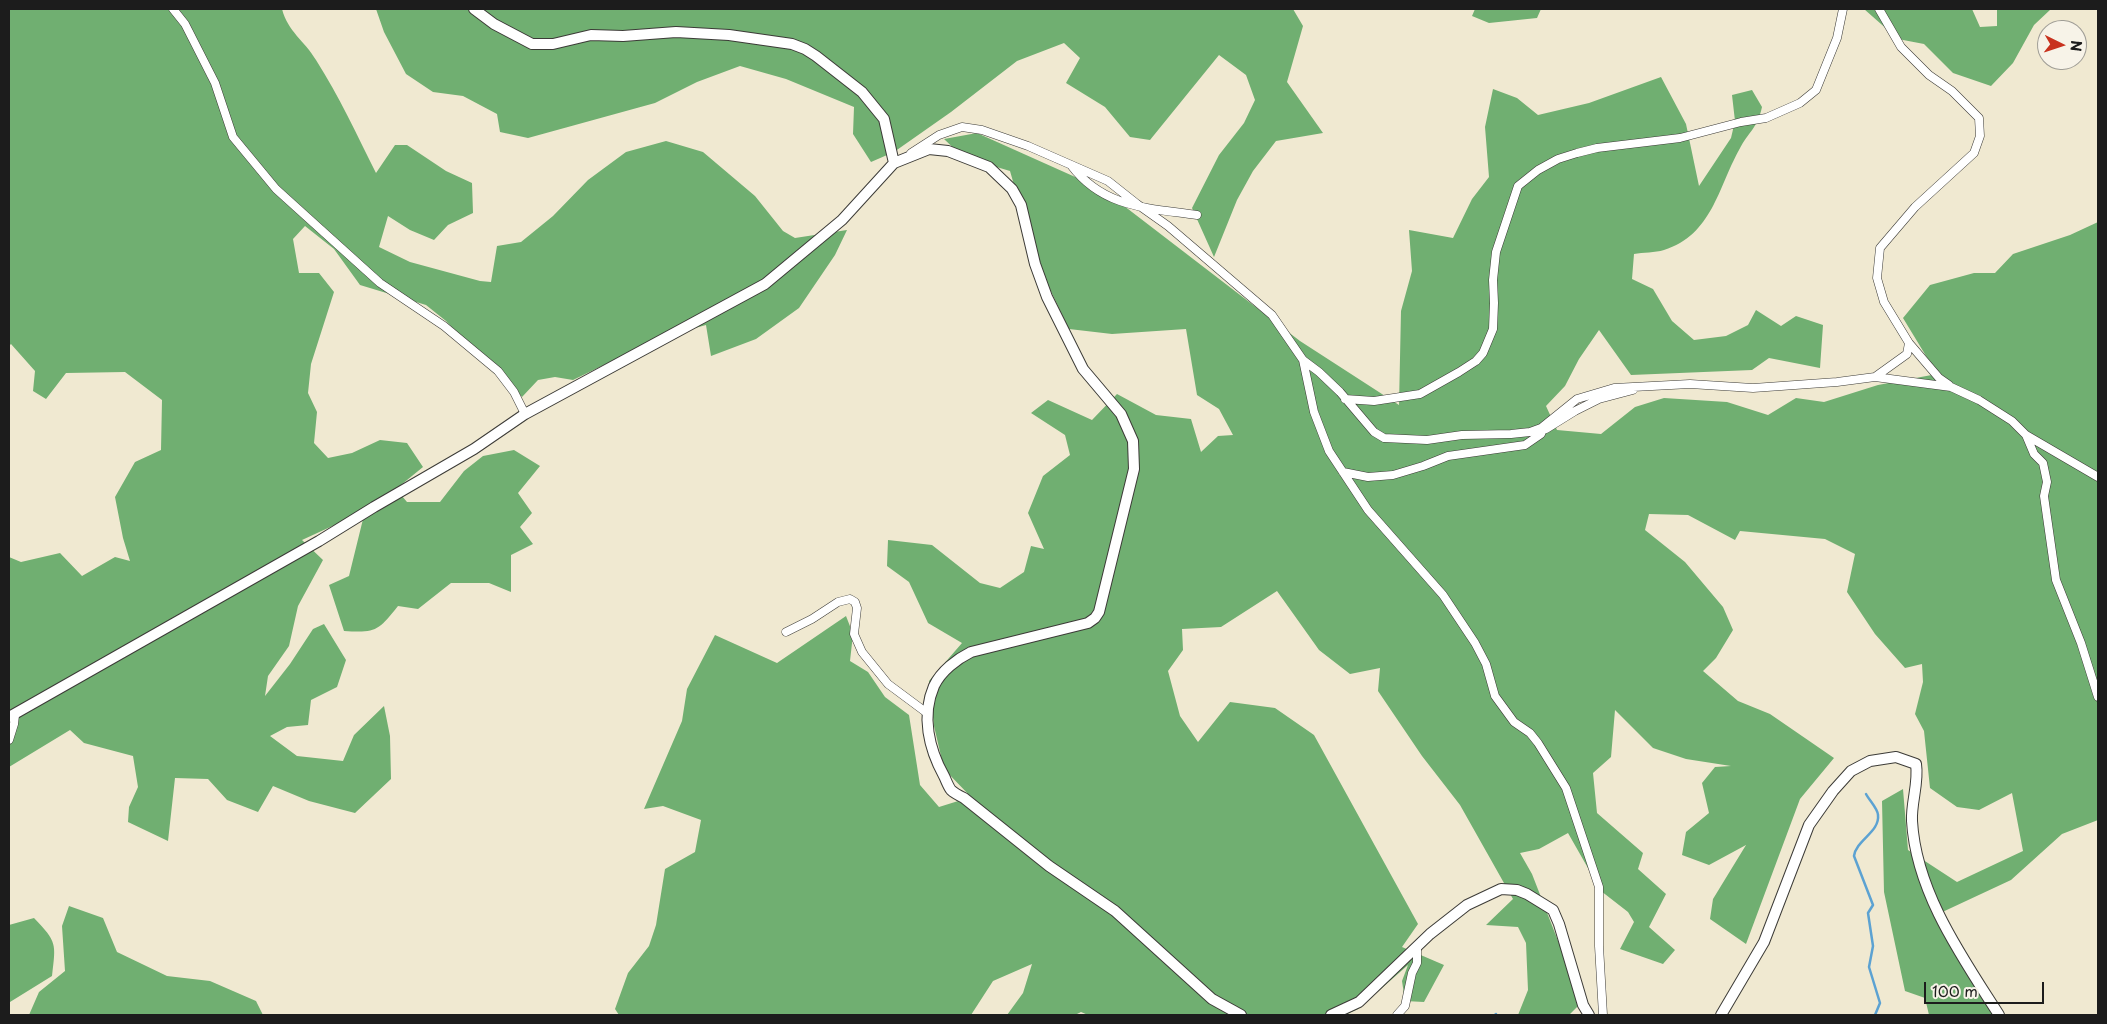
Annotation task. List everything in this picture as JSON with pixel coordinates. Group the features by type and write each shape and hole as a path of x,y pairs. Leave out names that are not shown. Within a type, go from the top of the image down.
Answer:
{"street":[{"path":"173,9 184,24 214,83 233,137 276,189 380,283 444,326 498,371 514,392 525,414"},
{"path":"474,9 494,24 532,44 553,44 591,35 623,36 676,32 729,35 792,44 816,56 862,92 884,119 894,163"},
{"path":"1346,399 1374,401 1420,394 1459,372 1483,353 1493,329 1493,280 1496,252 1518,186 1538,170 1558,159 1583,151 1680,138 1741,122 1766,118 1800,103 1816,90 1837,38 1843,9"},
{"path":"1879,9 1901,47 1929,75 1952,91 1979,118 1980,136 1974,153 1915,207 1880,248 1877,278 1896,324 1939,378 1979,400 2012,421 2026,435 2098,478"},
{"path":"9,740 14,724 12,716 320,542 374,507 474,449 525,414 765,284 842,220 894,163 939,135 962,127 982,130 1019,142 1108,180 1168,226 1272,315 1303,360 1319,372 1346,399 1370,428 1384,438 1426,440 1462,435 1530,432 1545,424 1577,399 1614,388 1690,384 1753,388 1782,387 1875,376 1951,386"},
{"path":"894,163 929,149 948,151 989,167 1012,189 1021,205 1035,264 1047,297 1083,369 1121,414 1133,441 1135,451 1129,491 1100,612 1088,623 987,647 963,656 942,674 934,685 928,713 930,744 935,760 952,790 1048,866 1115,911 1212,999 1241,1015"},
{"path":"1070,164 1080,177 1106,197 1126,204 1137,204 1196,215"},
{"path":"1875,376 1907,354 1910,343"},
{"path":"1303,360 1314,412 1329,450 1368,510 1444,595 1475,643 1486,664 1495,696 1514,722 1530,733 1538,743 1566,788 1599,887 1599,962 1603,1015"},
{"path":"1343,472 1368,477 1401,474 1448,456 1525,445 1575,411 1599,399 1643,387"},
{"path":"1541,434 1545,424"},
{"path":"2026,435 2034,454 2043,463 2047,482 2044,496 2056,580 2081,643 2098,697"},
{"path":"786,632 812,620 838,602 850,599 855,602 857,608 854,634 862,652 888,684 928,713"},
{"path":"1722,1015 1764,942 1800,845 1814,816 1833,790 1851,771 1870,761 1888,757 1904,759 1916,764 1918,774 1912,821 1923,871 1935,906 1961,955 1999,1015"},
{"path":"1331,1015 1359,1002 1430,934 1467,905 1501,889 1517,890 1528,894 1552,910 1559,924 1583,1005 1588,1015"},
{"path":"1397,1015 1405,1006 1416,963 1417,947"}],"green space":[{"path":"9,9 282,9 288,24 311,53 324,74 348,116 376,173 395,145 407,145 446,171 472,183 473,213 448,225 434,240 410,230 388,216 379,247 410,262 480,281 491,282 497,246 521,242 553,216 588,180 626,152 666,141 703,152 755,196 783,231 795,238 847,230 835,255 799,308 756,339 711,356 706,325 659,338 573,380 555,377 538,380 522,397 494,363 468,345 446,321 426,305 360,285 334,249 305,226 293,239 299,273 319,273 334,292 311,364 308,393 317,412 314,443 328,458 352,453 380,440 407,443 423,467 396,489 407,502 440,502 464,471 483,456 514,450 540,466 518,493 532,513 520,527 533,544 511,555 511,592 489,583 451,583 418,609 398,606 386,621 376,629 370,631 344,631 329,585 349,576 365,511 302,540 323,560 298,606 289,646 268,676 265,696 290,664 313,629 324,624 346,660 337,687 311,700 308,725 287,727 270,736 297,756 343,761 354,735 384,706 390,736 391,779 355,813 309,801 273,786 258,812 227,800 208,779 175,778 168,841 128,822 129,807 138,787 133,756 84,743 70,730 9,767 9,557 21,562 60,553 82,576 115,557 130,561 123,538 115,497 135,462 161,450 162,400 125,372 66,373 46,399 33,391 35,371 11,344 9,346"},
{"path":"376,9 1293,9 1303,26 1287,82 1323,133 1276,141 1253,171 1237,200 1214,257 1192,208 1219,155 1244,123 1255,100 1246,75 1219,55 1150,140 1130,137 1105,107 1066,83 1080,58 1064,43 1017,61 951,112 894,152 871,162 853,134 854,107 786,79 740,66 697,82 655,103 528,138 500,132 497,114 463,96 433,92 406,74 384,32"},
{"path":"1475,9 1541,9 1537,18 1489,23 1472,16"},
{"path":"1864,9 1972,9 1980,27 1997,26 1997,9 2051,9 2037,20 2013,63 1991,86 1953,73 1924,44 1898,39"},
{"path":"1661,77 1686,124 1699,186 1731,138 1735,121 1732,95 1752,90 1762,107 1758,120 1739,150 1712,209 1703,222 1680,243 1660,251 1634,254 1632,279 1653,289 1672,321 1694,340 1726,336 1748,325 1756,310 1781,326 1796,316 1823,325 1820,368 1769,358 1752,370 1631,375 1599,330 1579,359 1565,386 1546,406 1557,430 1601,434 1635,407 1664,398 1727,402 1768,415 1796,398 1824,402 1878,385 1937,374 1903,318 1930,285 1974,273 1995,273 2013,254 2070,235 2098,222 2098,820 2062,834 2011,880 1936,915 1995,1015 1929,1015 1925,998 1905,991 1884,892 1882,801 1903,789 1908,850 1957,882 2023,851 2012,793 1979,810 1957,807 1930,788 1924,731 1915,714 1923,682 1922,664 1905,668 1875,634 1847,592 1855,554 1825,539 1740,531 1735,540 1688,515 1649,514 1645,530 1685,562 1723,607 1733,630 1716,658 1703,671 1738,701 1770,714 1834,758 1800,799 1746,944 1710,919 1713,899 1746,845 1709,865 1682,855 1686,832 1709,813 1702,783 1715,767 1731,766 1686,759 1653,748 1615,710 1611,757 1593,773 1597,813 1643,853 1638,869 1666,894 1649,927 1675,950 1663,964 1620,949 1634,922 1628,912 1601,891 1568,833 1539,849 1520,853 1532,874 1560,946 1579,1005 1569,1015 1518,1015 1528,990 1526,943 1518,927 1486,925 1513,899 1460,805 1422,756 1378,691 1380,668 1350,674 1319,650 1277,591 1221,627 1182,629 1183,650 1168,671 1180,716 1198,742 1230,702 1275,708 1314,735 1418,924 1402,947 1444,965 1424,1002 1405,1001 1402,981 1408,965 1358,1009 1345,1015 1088,1015 1081,1012 1075,1015 1007,1015 1023,993 1032,964 993,981 971,1015 619,1015 615,1009 628,973 649,946 656,925 665,869 695,852 701,820 663,806 644,809 682,721 687,689 715,635 777,663 846,616 853,634 850,661 868,672 885,697 909,715 920,785 939,807 971,797 944,769 934,726 929,681 962,643 928,623 909,582 887,566 888,540 932,545 980,583 1000,588 1024,572 1031,546 1044,549 1028,513 1043,476 1070,455 1065,435 1031,413 1048,400 1092,420 1117,394 1156,415 1191,419 1201,452 1218,436 1233,435 1219,409 1197,395 1186,329 1112,334 1069,329 1035,258 1010,171 963,157 944,139 977,133 1102,189 1300,341 1399,405 1401,311 1412,271 1409,230 1453,238 1472,199 1489,177 1485,127 1493,89 1517,98 1538,115 1589,103"},
{"path":"69,906 103,918 117,952 167,976 210,981 256,1001 263,1015 29,1015 39,992 65,971 62,926"},
{"path":"34,918 51,938 53,944 52,976 10,1002 9,1015 9,925"}],"waterway":[{"path":"1866,794 1877,810 1878,821 1872,831 1859,845 1854,856 1873,905 1868,913 1873,946 1869,967 1880,1003 1875,1015"}]}
